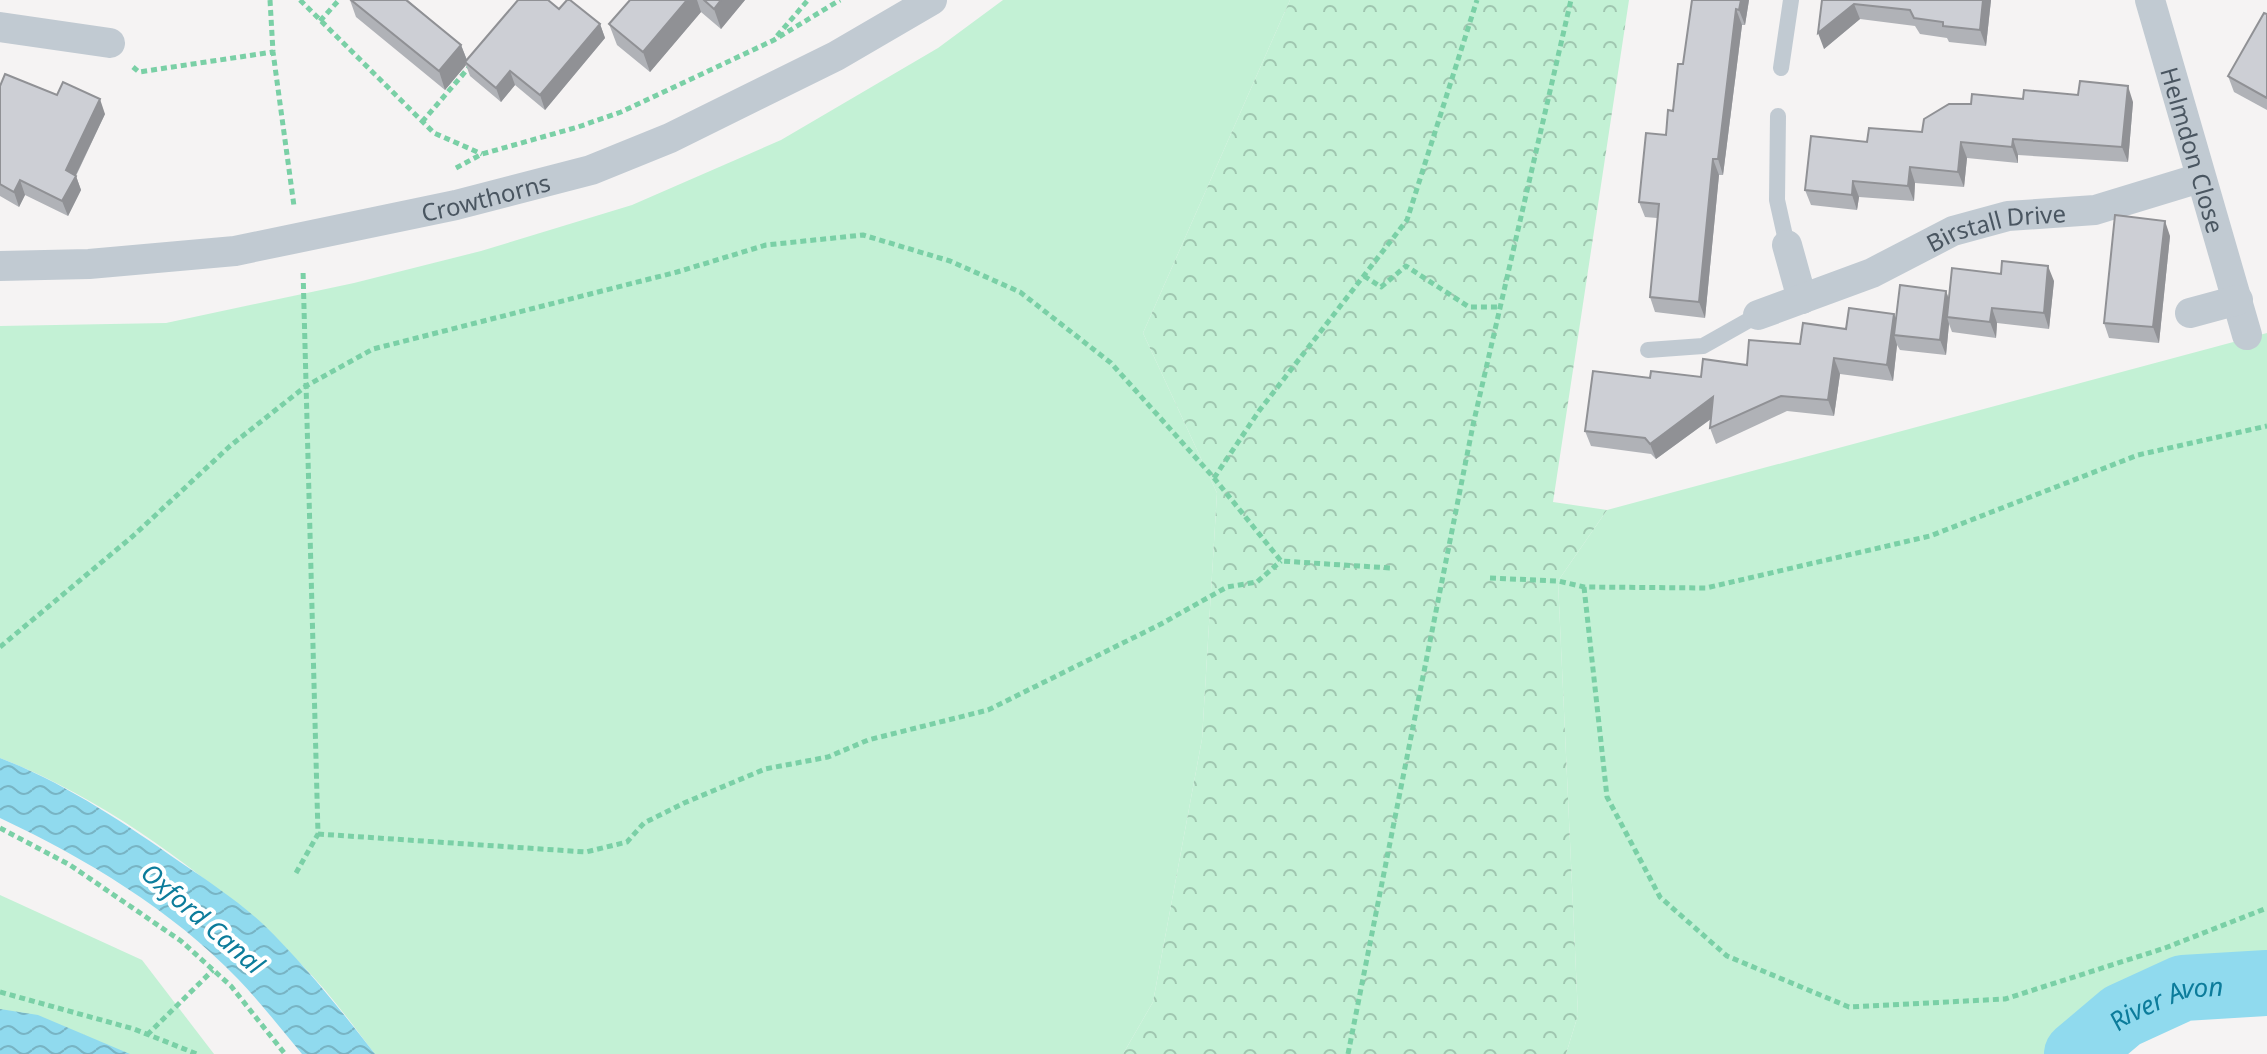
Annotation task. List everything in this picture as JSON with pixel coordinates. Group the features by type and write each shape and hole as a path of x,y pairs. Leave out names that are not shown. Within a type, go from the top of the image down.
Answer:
{"street":[{"name":"Crowthorns","path":"0,266 89,264 235,251 456,205 591,170 670,138 822,63 932,0"},
{"name":"Helmdon Close","path":"2155,1 2200,178 2247,335"},
{"path":"0,27 110,43"},
{"name":"Birstall Drive","path":"1758,315 1872,273 1953,231 2008,216 2095,210 2200,178"},
{"path":"1787,245 1802,299"},
{"path":"2190,313 2238,300"}],"lane":[{"path":"1781,68 1791,0"},
{"path":"1778,116 1777,200 1787,245"},
{"path":"1648,350 1703,346 1758,315"}],"path":[{"path":"270,0 273,52 294,211 302,238 318,834 296,873"},
{"path":"300,0 434,133 482,154"},
{"path":"320,21 339,0"},
{"path":"774,40 808,0"},
{"path":"447,173 482,154 621,112 774,40 840,0"},
{"path":"1214,478 1259,411 1407,220 1477,0"},
{"path":"1348,1054 1473,425 1571,0"},
{"path":"110,43 139,72 273,52"},
{"path":"422,122 480,55"},
{"path":"0,647 133,536 230,446 306,386 373,349 677,272 766,245 863,235 950,261 1020,292 1111,363 1214,478 1281,561"},
{"path":"1364,276 1381,287 1406,266 1469,307 1501,307"},
{"path":"1490,578 1558,581 1584,587 1706,588 1915,540 2138,455 2267,426"},
{"path":"318,834 586,852 627,842 644,823 765,769 828,757 868,740 988,710 1161,624 1227,587 1257,582 1281,561 1390,568"},
{"path":"1584,587 1607,797 1660,897 1727,956 1849,1007 2005,999 2165,948 2267,908"},
{"path":"0,828 70,865 181,941 231,986 285,1054"},
{"path":"147,1035 213,970"},
{"path":"0,992 134,1029 197,1054"}],"green space":[{"path":"1003,0 1290,0 1143,333 1217,493 1202,739 1153,1002 1123,1054 375,1054 301,964 198,874 122,820 41,776 0,758 0,326 166,323 354,283 481,251 632,205 781,140 938,48"},
{"path":"1290,0 1629,0 1553,502 1607,510 1558,581 1578,1015 1566,1054 1123,1054 1153,1002 1202,739 1217,493 1143,333"},
{"path":"2267,333 2267,983 2183,988 2122,1016 2077,1054 1566,1054 1578,1015 1558,581 1607,510"},
{"path":"0,895 142,960 214,1054 0,1054"}],"water":[{"name":"Oxford Canal","path":"0,758 48,779 93,804 243,907 307,971 375,1054 302,1054 238,979 185,930 95,868 0,818"},
{"path":"0,1009 38,1015 130,1054 0,1054"}],"building":[{"path":"351,0 406,0 461,45 439,71"},
{"path":"518,0 548,0 559,9 570,0 600,24 540,95 510,71 496,88 465,62"},
{"path":"630,0 687,0 643,52 609,24"},
{"path":"704,0 721,0 714,9"},
{"path":"1692,0 1741,0 1739,10 1736,9 1718,159 1713,159 1699,302 1650,297 1659,204 1639,202 1646,133 1666,135 1668,110 1673,111 1678,64 1683,64"},
{"path":"1822,0 1983,0 1980,30 1943,26 1943,22 1914,18 1910,10 1854,4 1818,33"},
{"path":"2264,13 2267,14 2267,98 2228,76"},
{"path":"5,74 57,95 63,82 100,99 66,170 76,176 62,201 20,180 14,192 0,184 0,86"},
{"path":"2080,81 2128,86 2122,147 2013,139 2012,147 1961,142 1958,172 1910,167 1908,186 1853,181 1852,195 1805,190 1811,136 1867,142 1869,128 1922,132 1924,119 1949,104 1971,104 1972,94 2023,99 2024,90 2078,95"},
{"path":"2115,215 2165,221 2153,327 2104,323"},
{"path":"2002,261 2048,266 2044,313 1992,308 1990,322 1947,317 1952,268 2001,274"},
{"path":"1900,285 1946,291 1940,340 1894,335"},
{"path":"1849,308 1894,314 1887,365 1834,358 1828,400 1781,396 1710,428 1713,397 1650,444 1645,438 1585,431 1593,371 1650,378 1651,371 1701,377 1703,359 1747,365 1749,340 1800,344 1803,323 1846,329"}],"waterway":[{"name":"River Avon","path":"2077,1054 2122,1016 2183,988 2267,983"}]}
